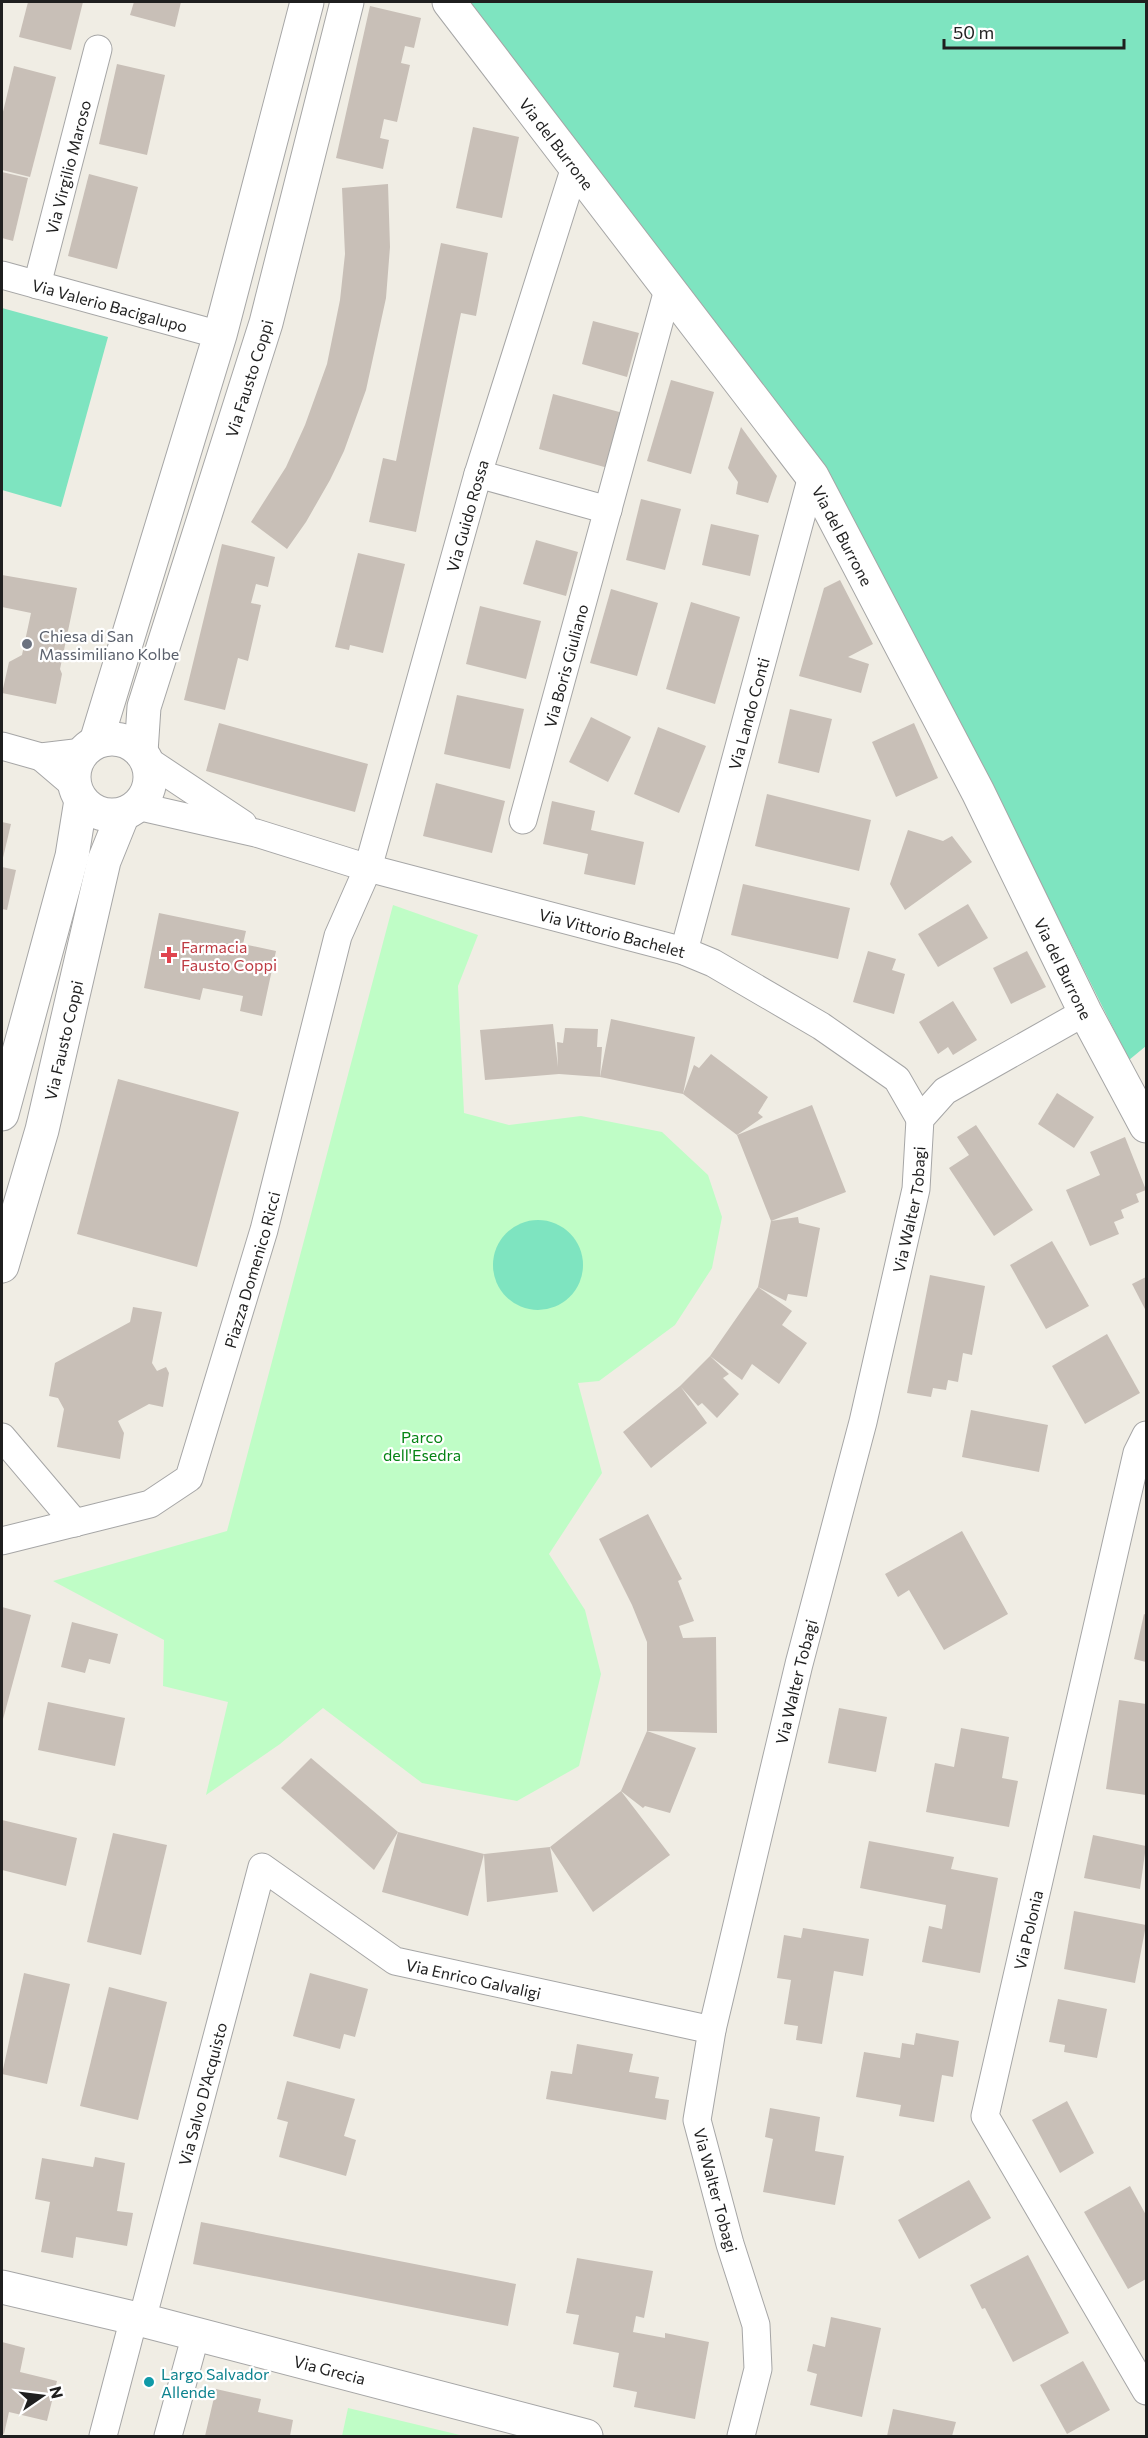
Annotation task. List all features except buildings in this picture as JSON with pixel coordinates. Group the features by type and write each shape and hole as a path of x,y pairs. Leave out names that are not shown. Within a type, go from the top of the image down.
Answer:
{"street":[{"path":"2,1114 72,856 78,793 74,774 90,747 220,334 307,2"},
{"name":"Via Fausto Coppi","path":"2,1266 42,1130 104,861 130,810 149,785 144,756 144,707 266,323 347,2"},
{"name":"Via del Burrone","path":"449,2 669,286 812,476 978,792 1085,1012 1146,1126"},
{"name":"Via Virgilio Maroso","path":"37,285 98,49"},
{"name":"Via Guido Rossa","path":"368,868 478,474 575,167"},
{"name":"Via Valerio Bacigalupo","path":"2,276 220,334"},
{"name":"Via Boris Giuliano","path":"523,819 669,286"},
{"path":"478,474 608,510"},
{"name":"Via Lando Conti","path":"684,951 812,476"},
{"path":"41,758 90,747 108,738 120,739 144,756"},
{"path":"2,746 41,758 100,813 130,810"},
{"name":"Via Vittorio Bachelet","path":"144,756 256,833"},
{"name":"Via Vittorio Bachelet","path":"130,810 256,833 368,868 684,951 713,963 821,1026 897,1079 920,1119"},
{"name":"Piazza Domenico Ricci","path":"2,1541 150,1504 189,1478 264,1230 338,936 368,868"},
{"path":"920,1119 945,1091 1085,1012"},
{"name":"Via Walter Tobagi","path":"741,2436 758,2369 756,2325 730,2244 697,2120 712,2030 799,1664 863,1422 916,1190 920,1119"},
{"name":"Via Polonia","path":"1146,1435 1137,1453 985,2116 1146,2391"},
{"path":"2,1437 75,1523"},
{"name":"Via Enrico Galvaligi","path":"262,1867 395,1961 712,2030"},
{"name":"Via Salvo D'Acquisto","path":"138,2319 262,1867"},
{"name":"Via Grecia","path":"2,2287 138,2319 586,2436"},
{"path":"103,2436 138,2319"},
{"path":"168,2436 196,2334"}],"green space":[{"path":"464,2 1146,2 1146,1046 1129,1060 968,737 837,489"},
{"path":"2,308 108,337 61,507 2,490"},
{"name":"Parco dell'Esedra","path":"393,905 478,935 458,986 464,1113 509,1125 581,1116 662,1132 708,1175 722,1217 712,1268 675,1325 599,1381 578,1383 602,1473 549,1554 585,1610 601,1674 579,1766 517,1801 422,1783 323,1708 280,1744 206,1795 228,1702 163,1686 164,1640 53,1581 227,1531"},
{"path":"538,1220 555,1223 570,1233 580,1248 583,1265 580,1282 570,1297 555,1307 538,1310 521,1307 506,1297 496,1282 493,1265 496,1248 506,1233 521,1223"},
{"path":"348,2408 464,2436 342,2436"}],"place":[{"name":"Chiesa di San Massimiliano Kolbe","path":"27,644"},
{"name":"Farmacia Fausto Coppi","path":"169,955"},
{"name":"Largo Salvador Allende","path":"149,2382"}]}
